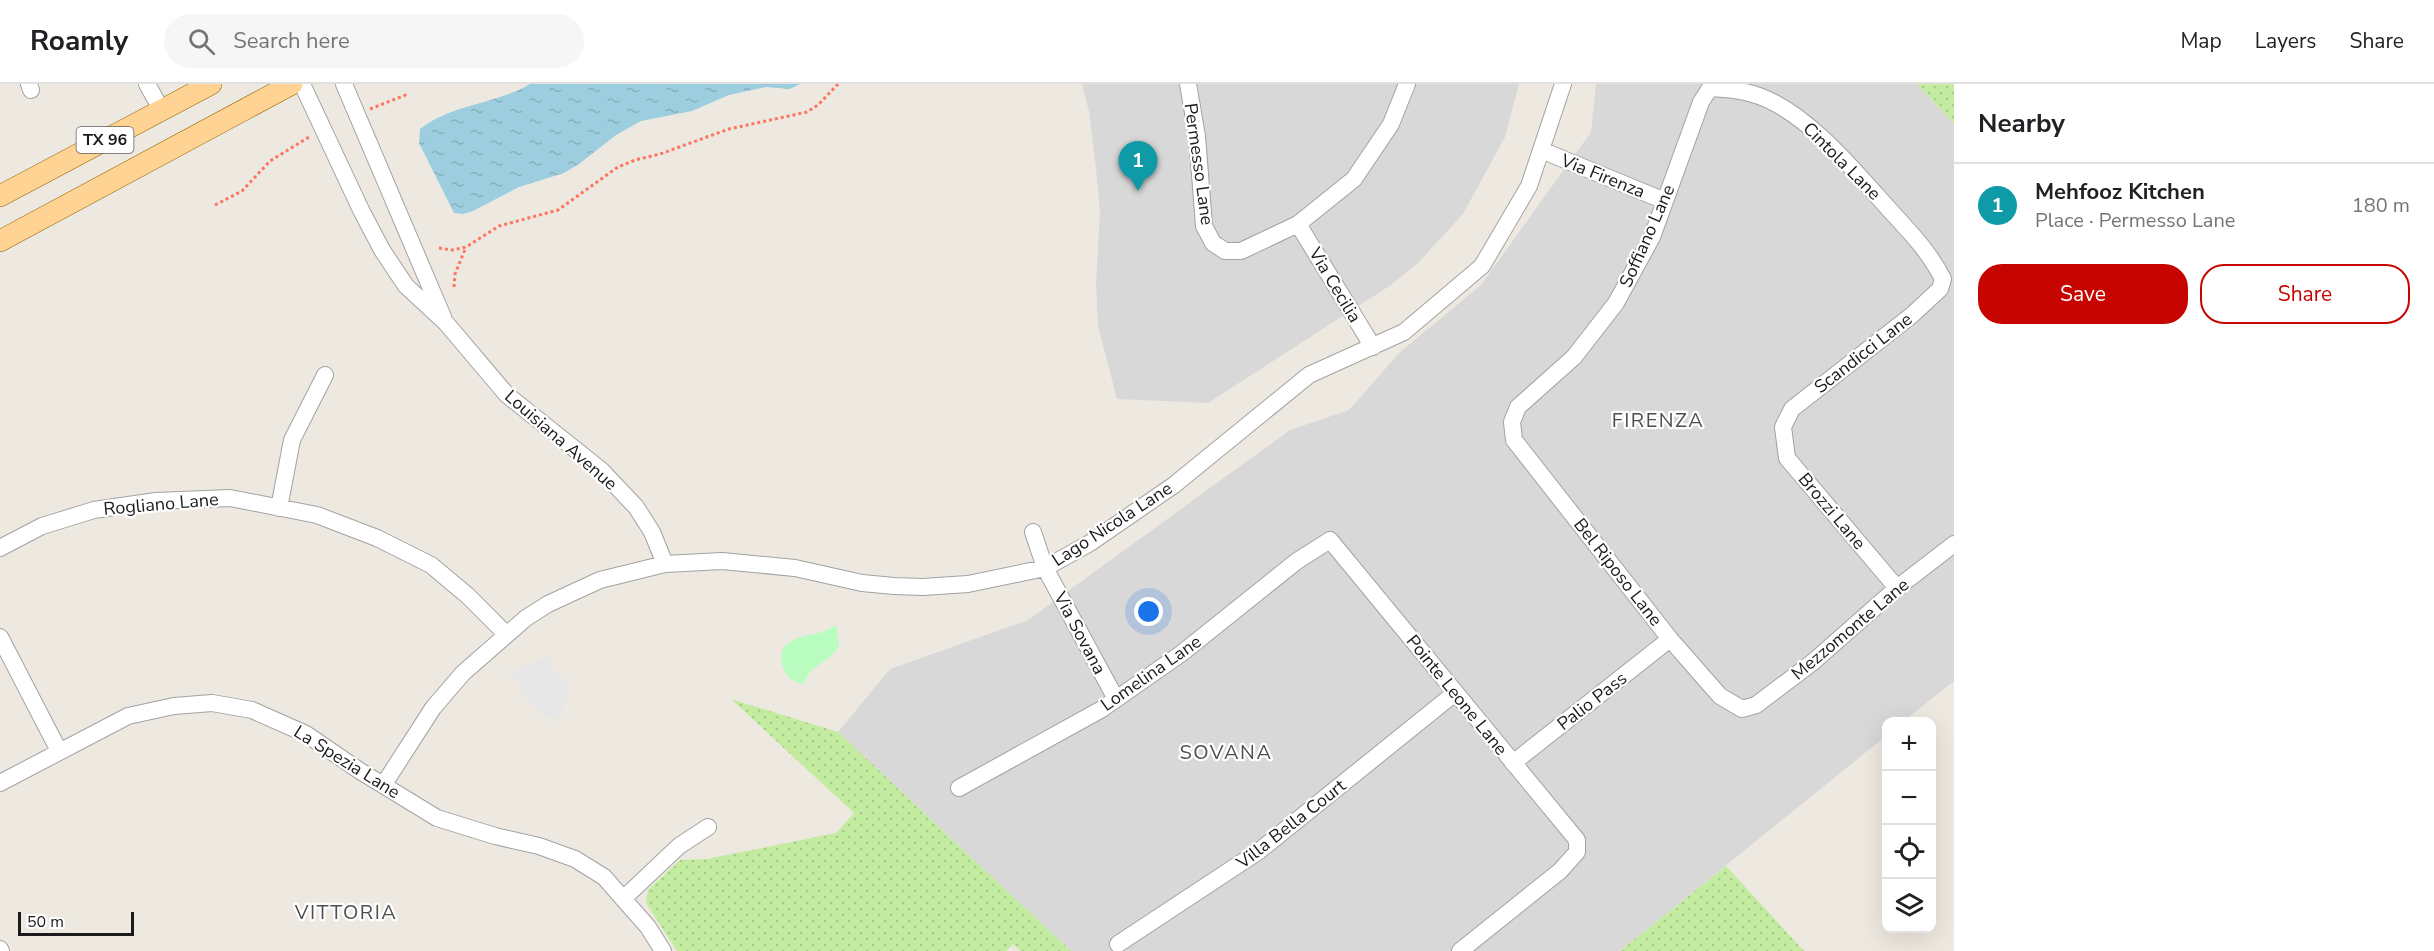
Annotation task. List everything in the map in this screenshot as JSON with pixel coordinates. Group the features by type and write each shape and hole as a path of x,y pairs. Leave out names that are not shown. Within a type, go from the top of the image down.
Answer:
{"main road":[{"name":"TX 96","path":"0,196 210,84"},
{"name":"TX 96","path":"0,241 292,84"}],"street":[{"path":"147,84 161,109"},
{"name":"Louisiana Avenue","path":"302,84 361,210 382,250 406,286 446,323 507,395 601,470 636,507 652,532 665,564"},
{"name":"Louisiana Avenue","path":"344,84 446,323"},
{"name":"Permesso Lane","path":"1188,84 1197,136 1204,226 1214,243 1225,251 1241,251 1298,224"},
{"path":"1298,224 1354,179 1391,124 1407,84"},
{"name":"Lago Nicola Lane","path":"384,784 433,708 463,673 526,618 575,590 600,580 665,564 722,561 768,564 862,583 923,587 968,584 1045,568 1090,543 1174,485 1309,375 1404,332 1482,266 1529,186 1563,84"},
{"name":"Soffiano Lane","path":"1512,422 1518,406 1574,357 1616,303 1652,237 1701,102 1710,88"},
{"name":"Cintola Lane","path":"1710,88 1736,89 1761,97 1801,120 1857,173 1933,258 1943,279"},
{"name":"Via Firenza","path":"1541,150 1665,201"},
{"name":"Via Cecilia","path":"1298,224 1372,346"},
{"name":"Scandicci Lane","path":"1783,427 1792,409 1912,315 1940,289 1943,279"},
{"path":"279,508 292,440 325,375"},
{"name":"Bel Riposo Lane","path":"1512,422 1514,440 1670,639 1720,696 1742,709"},
{"name":"Brozzi Lane","path":"1783,427 1787,458 1897,588"},
{"name":"Rogliano Lane","path":"0,548 42,526 94,510 156,501 230,498 317,515 376,538 430,565 468,596 506,634"},
{"name":"Via Sovana","path":"1033,532 1045,568 1116,699"},
{"name":"Pointe Leone Lane","path":"1330,540 1577,840 1577,852 1560,871 1460,951"},
{"name":"Lomelina Lane","path":"959,788 1102,709 1182,653 1297,561 1330,540"},
{"name":"Mezzomonte Lane","path":"1742,709 1756,705 1813,662 1897,588 1954,544"},
{"path":"0,637 59,751"},
{"name":"Palio Pass","path":"1513,763 1670,639"},
{"name":"Villa Bella Court","path":"1118,944 1259,851 1455,693"},
{"name":"La Spezia Lane","path":"0,783 128,716 174,706 212,704 252,710 306,734 360,771 437,818 495,836 540,846 575,859 603,877 648,927 663,951"},
{"path":"623,899 679,846 708,827"}],"path":[{"path":"439,248 452,250 466,247 499,226 558,210 618,167 635,160 660,154 729,129 807,112 818,105 838,84"},
{"path":"356,116 408,94"},
{"path":"214,206 242,191 262,168 279,154 325,130"},
{"path":"454,287 455,274 466,247"}],"shaded area":[{"path":"1082,84 1519,84 1505,137 1463,214 1419,262 1391,285 1208,403 1117,399 1098,326 1096,283 1100,212 1089,112"},
{"path":"1596,84 1917,84 1954,124 1954,681 1909,717 1882,717 1882,739 1620,951 1071,951 838,732 890,669 1028,620 1290,430 1349,410 1399,353 1481,285 1591,132"},
{"path":"548,656 557,674 572,685 557,722 529,703 510,672"}],"green space":[{"path":"1917,84 1954,84 1954,124"},
{"path":"836,625 839,645 835,652 811,671 804,684 788,677 781,658 786,645 791,641 822,632"},
{"path":"731,699 838,732 1071,951 1020,951 1013,944 1006,951 677,951 646,903 648,890 680,860 707,859 836,833 854,813"},
{"path":"1726,866 1804,951 1620,951"}],"water":[{"path":"530,84 800,84 790,89 766,87 729,95 692,111 641,121 616,135 564,173 519,187 473,211 463,214 454,213 419,143 420,129 446,114 516,91"}],"place":[{"name":"Mehfooz Kitchen","path":"1138,191"}],"district":[{"name":"FIRENZA","path":"1658,420"},
{"name":"SOVANA","path":"1226,752"},
{"name":"VITTORIA","path":"346,912"}]}
